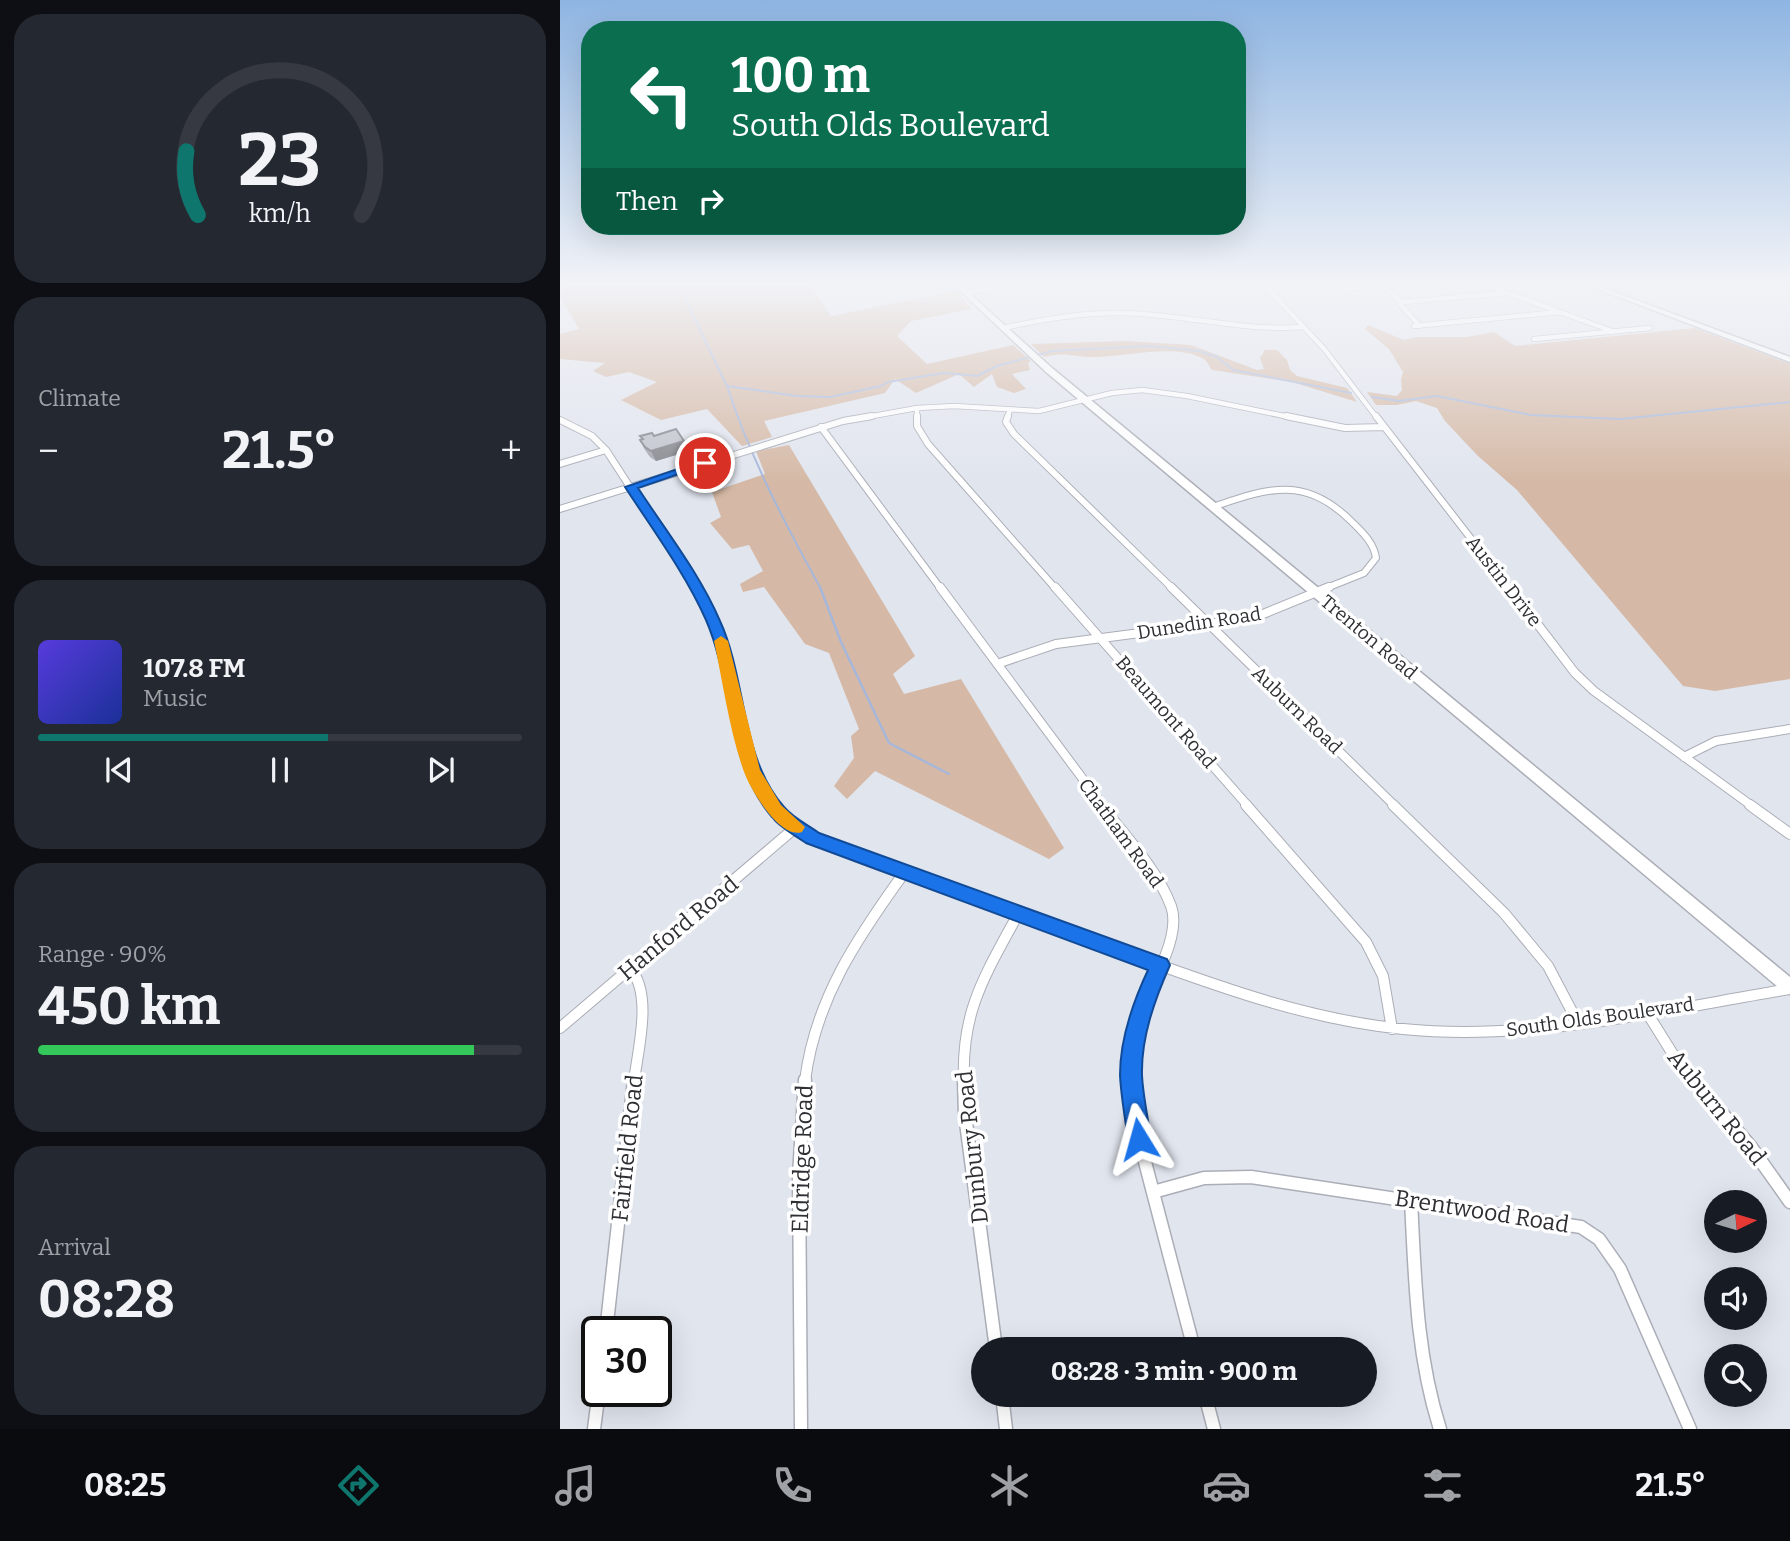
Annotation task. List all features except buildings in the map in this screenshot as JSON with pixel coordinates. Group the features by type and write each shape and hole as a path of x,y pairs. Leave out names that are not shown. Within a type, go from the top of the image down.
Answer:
{"main road":[{"name":"Trenton Road","path":"1025,349 1790,988"},
{"path":"1760,349 1790,360"}],"street":[{"name":"Austin Drive","path":"1321,349 1575,673 1594,691 1790,834"},
{"path":"560,509 821,427 874,414 917,408 954,406 1051,410 1126,391 1156,391 1345,428 1384,427"},
{"name":"Beaumont Road","path":"917,408 917,426 928,444 1357,930 1375,956 1386,979 1392,1028"},
{"name":"Auburn Road","path":"1010,410 1006,422 1014,434 1504,913 1548,966 1578,1023"},
{"name":"South Olds Boulevard","path":"560,420 592,436 606,450 697,590 714,622 728,664 752,771 775,810 796,828 833,847 1254,999 1303,1013 1392,1028 1495,1032 1578,1023 1790,988"},
{"name":"Chatham Road","path":"821,427 1159,882 1168,900 1173,923 1168,948 1138,1022 1131,1074 1139,1139 1191,1337"},
{"path":"560,464 606,450"},
{"name":"Dunedin Road","path":"997,664 1045,647 1263,614 1364,573 1376,558 1373,545 1337,505 1306,490 1279,488 1254,492 1213,507"},
{"path":"1684,757 1716,741 1790,729"},
{"name":"Hanford Road","path":"560,1028 796,828"},
{"name":"Eldridge Road","path":"801,1429 798,1147 805,1075 822,1009 838,971 862,931 904,873"},
{"name":"Dunbury Road","path":"994,1337 965,1115 963,1056 966,1027 981,983 1018,914"},
{"name":"Fairfield Road","path":"608,1316 643,1000 637,976 630,968"},
{"name":"Auburn Road","path":"1646,1012 1679,1064 1751,1147 1790,1202"},
{"name":"Brentwood Road","path":"1153,1192 1194,1180 1224,1176 1251,1177 1564,1223 1591,1233 1608,1249 1620,1269 1690,1429"},
{"path":"1411,1200 1420,1350 1432,1408 1440,1429"},
{"path":"594,1429 597,1407"},
{"path":"1003,1407 1006,1429"},
{"path":"1208,1407 1214,1429"}],"shaded area":[{"path":"560,349 911,349 927,364 996,349 1017,349 1031,361 1028,363 1030,370 1012,374 1026,389 1014,393 997,387 992,374 974,387 959,374 916,393 895,379 885,393 764,421 772,437 742,446 707,409 661,420 621,400 657,382 629,372 606,377 593,371 605,363 560,359"},
{"path":"1036,349 1201,349 1257,370 1264,369 1260,358 1265,350 1277,350 1297,376 1347,388 1357,402 1292,382 1212,370 1204,359 1178,352 1044,357"},
{"path":"1389,349 1750,349 1790,364 1790,679 1715,691 1683,686 1517,490 1478,456 1445,421 1437,408 1416,401 1376,405 1367,392 1397,396 1402,390 1403,372"},
{"path":"789,445 915,656 893,674 904,694 961,679 1064,848 1049,859 875,771 847,799 834,786 854,758 851,736 859,729 829,653 805,644 764,587 743,592 740,584 763,571 749,545 732,549 710,523 721,517 712,492 765,474 756,451"}],"waterway":[{"path":"709,349 727,386"},
{"path":"727,386 797,396 830,397 881,386 888,382 944,373 977,376 997,366 1052,351 1097,349"},
{"path":"1176,349 1199,351 1217,357 1233,370 1351,393"},
{"path":"727,386 746,439 769,490 820,588"},
{"path":"1372,397 1399,401 1437,396 1531,415 1620,419 1790,402"},
{"path":"820,588 841,642 889,743 949,774"}],"slow traffic":[{"path":"721,641 752,771 775,810 796,827"}],"route":[{"path":"705,463 631,487 697,590 714,622 728,664 749,762 762,790 780,815 812,838 1160,965 1148,992 1134,1039 1131,1074 1139,1139"}]}
